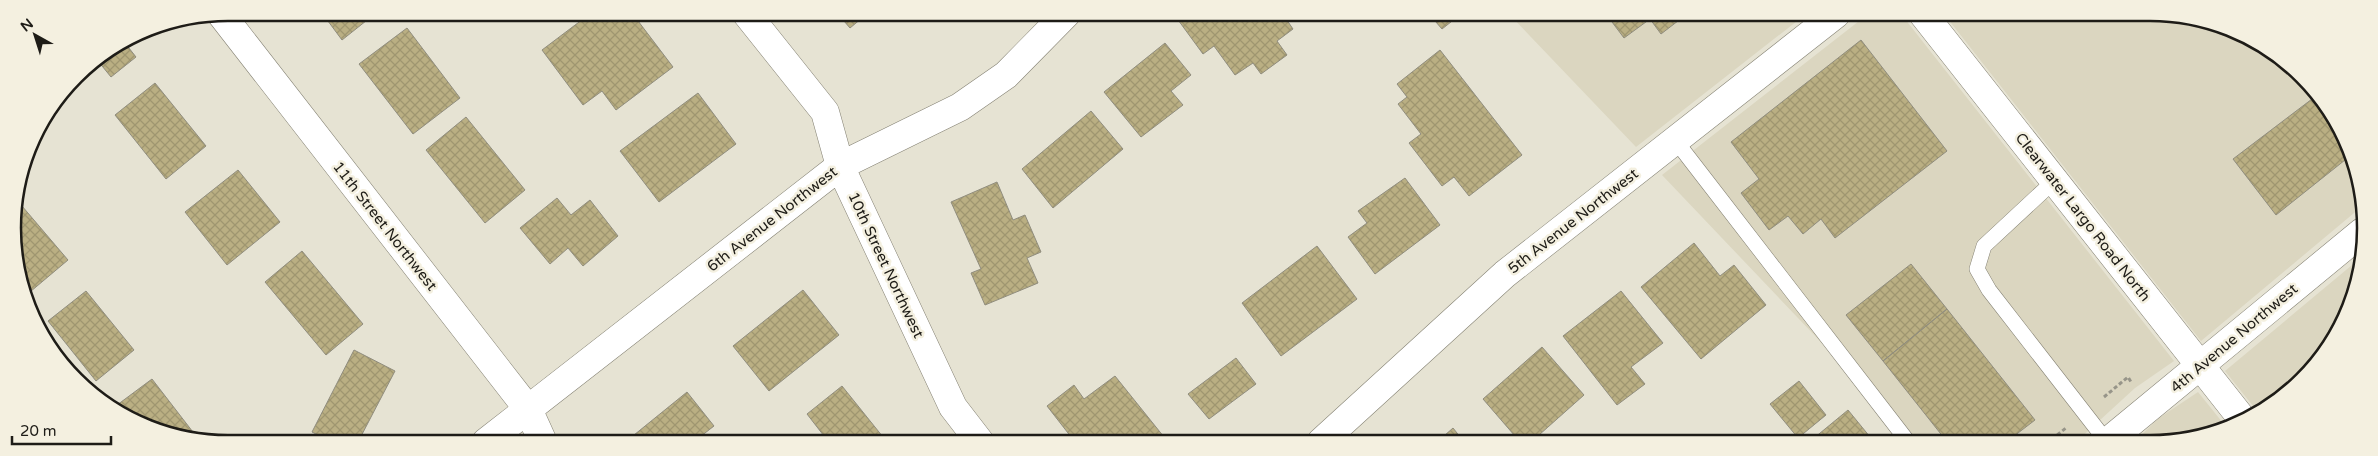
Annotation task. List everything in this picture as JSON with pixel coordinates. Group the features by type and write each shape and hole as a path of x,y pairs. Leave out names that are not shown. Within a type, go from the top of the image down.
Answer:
{"street":[{"name":"11th Street Northwest","path":"227,21 528,409 540,435"},
{"name":"10th Street Northwest","path":"752,21 825,112 840,166 953,407 975,435"},
{"name":"6th Avenue Northwest","path":"495,435 840,166 960,108 1006,75 1059,21"},
{"name":"5th Avenue Northwest","path":"1329,435 1505,274 1827,21"},
{"name":"Clearwater Largo Road North","path":"1928,21 2238,414"},
{"name":"4th Avenue Northwest","path":"2115,435 2200,367 2356,237"}],"lane":[{"path":"1675,140 1903,435"},
{"path":"2054,181 1984,246 1977,269 1989,290 2101,435"}],"shaded area":[{"path":"1516,21 1797,21 1636,147"},
{"path":"1859,21 1907,21 2174,361 2135,388 2084,435 1909,435 1662,175"},
{"path":"1950,21 2150,21 2204,28 2229,37 2265,56 2296,82 2314,102 2329,125 2346,162 2353,188 2356,212 2201,341"},
{"path":"2354,264 2350,282 2341,307 2322,343 2296,374 2276,392 2254,407 2225,371"},
{"path":"2198,392 2222,422 2190,431 2141,435 2159,418"}],"building":[{"path":"328,21 366,21 342,40"},
{"path":"580,21 638,21 673,67 616,110 602,91 583,105 542,50"},
{"path":"844,21 858,21 850,28"},
{"path":"1179,21 1288,21 1293,29 1277,41 1287,55 1261,74 1253,63 1235,75 1214,46 1203,54"},
{"path":"1435,21 1452,21 1442,29"},
{"path":"1611,21 1647,21 1624,38"},
{"path":"1651,21 1678,21 1661,34"},
{"path":"407,28 460,98 413,134 359,64"},
{"path":"1861,40 1947,151 1835,238 1821,219 1803,234 1788,216 1769,230 1741,193 1759,179 1731,142"},
{"path":"1165,43 1191,75 1171,91 1183,105 1141,137 1104,92"},
{"path":"128,47 136,57 111,77 101,65"},
{"path":"1440,50 1522,155 1469,196 1454,177 1442,186 1409,143 1421,134 1398,104 1407,97 1397,84"},
{"path":"155,83 206,146 166,179 115,115"},
{"path":"698,93 736,144 659,202 620,151"},
{"path":"2312,99 2329,125 2345,160 2276,215 2233,159"},
{"path":"1091,111 1123,149 1053,208 1022,169"},
{"path":"466,117 525,190 485,223 426,150"},
{"path":"238,170 280,222 227,265 185,212"},
{"path":"1405,178 1440,225 1375,274 1348,237 1367,223 1358,211"},
{"path":"997,182 1013,220 1025,215 1041,252 1027,258 1038,283 985,305 971,273 981,269 951,202"},
{"path":"557,198 571,215 590,200 618,236 583,266 568,248 550,264 520,228"},
{"path":"23,207 68,260 31,291 23,255 21,228"},
{"path":"1694,243 1720,276 1734,265 1766,305 1701,359 1641,287"},
{"path":"1317,246 1357,299 1281,356 1242,303"},
{"path":"302,251 363,324 326,355 265,282"},
{"path":"1911,264 1947,309 1883,361 1846,315"},
{"path":"803,290 839,335 769,391 733,346"},
{"path":"86,291 134,350 96,381 48,321"},
{"path":"1621,291 1663,343 1631,367 1645,384 1617,405 1563,336"},
{"path":"1947,309 2035,420 2015,435 1942,435 1883,361"},
{"path":"1542,347 1584,395 1539,435 1514,435 1483,399"},
{"path":"354,350 395,371 362,435 318,435 312,432"},
{"path":"1236,358 1256,384 1209,419 1188,394"},
{"path":"1115,376 1162,435 1070,435 1047,406 1074,385 1084,399"},
{"path":"152,379 193,432 162,424 119,404"},
{"path":"1799,381 1826,415 1802,435 1796,435 1770,404"},
{"path":"842,386 881,435 823,435 807,414"},
{"path":"687,392 714,426 702,435 634,435"},
{"path":"1848,410 1868,435 1818,435"},
{"path":"1453,428 1459,435 1445,435"}]}
